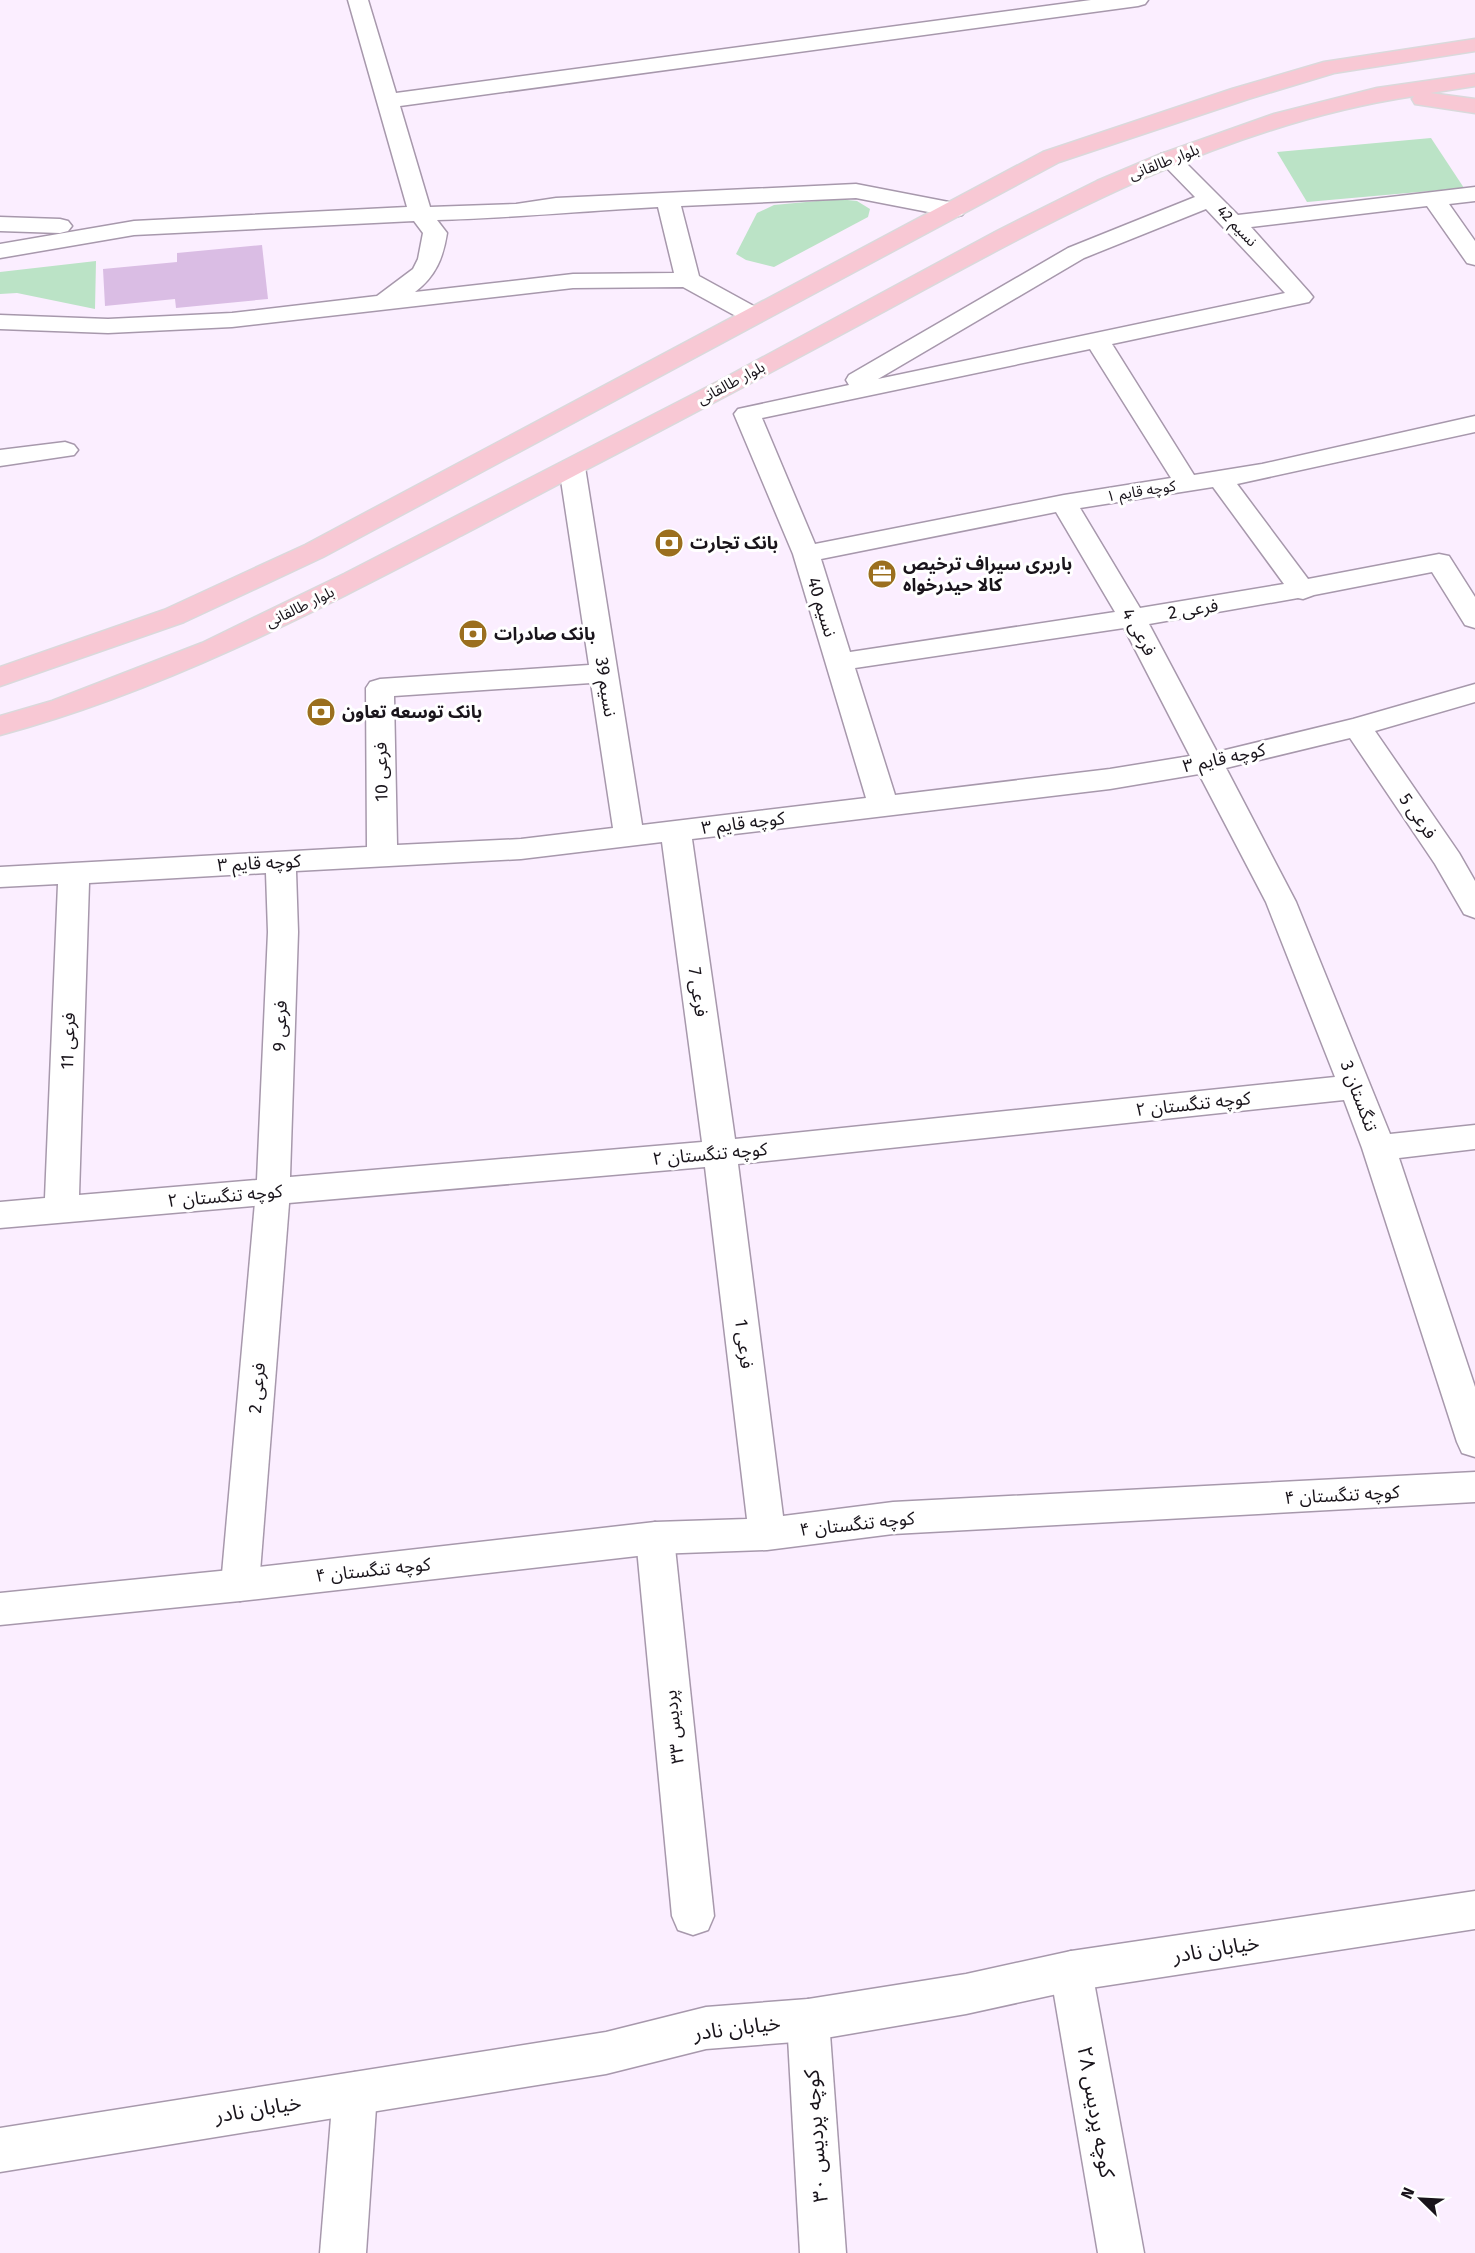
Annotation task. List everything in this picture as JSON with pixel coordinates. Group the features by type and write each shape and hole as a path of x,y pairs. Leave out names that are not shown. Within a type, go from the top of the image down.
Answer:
{"main road":[{"name":"بلوار طالقانی","path":"0,726 62,707 212,649 354,580 572,467 778,330 979,223 1051,157 1240,94 1332,67 1475,45"},
{"name":"بلوار طالقانی","path":"0,677 174,616 778,330 979,223 1105,186 1169,159 1282,119 1377,95 1475,80"},
{"path":"1377,95 1475,106"}],"street":[{"path":"358,0 420,213 435,233 432,258 422,276 384,302"},
{"path":"386,101 1138,0"},
{"name":"نسیم 42","path":"1096,339 1301,297 1234,222 1169,159"},
{"path":"0,224 134,228 420,213 516,211 556,206 856,191 979,223"},
{"path":"1234,222 1475,194"},
{"path":"1433,198 1475,258"},
{"path":"834,395 1076,253 1210,199"},
{"path":"668,200 688,280"},
{"path":"0,251 134,228"},
{"path":"0,322 108,326 232,320 545,283 688,280 778,330"},
{"path":"834,395 1096,339 1187,484"},
{"name":"نسیم 40","path":"834,395 747,414 806,554 883,805"},
{"name":"کوچه قایم ۱","path":"806,554 1064,503 1262,472 1475,424"},
{"path":"0,458 65,450"},
{"name":"نسیم 39","path":"572,467 629,836"},
{"path":"1220,479 1303,591"},
{"name":"فرعی 4","path":"1064,503 1133,619 1209,763"},
{"name":"فرعی 2","path":"839,663 1303,591 1439,562 1475,619"},
{"name":"فرعی 10","path":"382,856 381,688 604,673"},
{"name":"کوچه قایم ۳","path":"0,877 521,849 1110,779 1209,763 1357,727 1475,693"},
{"name":"فرعی 5","path":"1357,727 1448,860 1475,907"},
{"name":"تنگستان 3","path":"1209,763 1281,902 1356,1087 1379,1148 1475,1442"},
{"name":"فرعی 7","path":"676,832 720,1153"},
{"name":"فرعی 9","path":"273,1191 283,932 281,861"},
{"name":"فرعی 11","path":"62,1209 74,873"},
{"name":"کوچه تنگستان ۲","path":"0,1215 720,1153 1356,1087"},
{"path":"1379,1148 1475,1137"},
{"name":"فرعی 1","path":"720,1153 767,1534"},
{"name":"فرعی 2","path":"240,1585 273,1191"},
{"name":"کوچه تنگستان ۴","path":"0,1609 240,1585 656,1538 767,1534 893,1518 1475,1487"},
{"name":"پردیس ۳۳","path":"656,1538 693,1916"},
{"name":"خیابان نادر","path":"0,2150 606,2052 706,2028 808,2020 966,1994 1071,1971 1475,1910"},
{"name":"کوچه پردیس ۲۸","path":"1071,1971 1121,2253"},
{"name":"کوچه پردیس ۳۰","path":"808,2020 823,2253"},
{"path":"343,2253 355,2093"}],"green space":[{"path":"1431,138 1464,188 1307,202 1277,152"},
{"path":"838,199 857,201 870,209 868,217 774,267 746,260 736,254 757,213 774,205"},
{"path":"96,261 95,309 17,293 0,294 0,272"}],"building":[{"path":"262,245 268,299 176,308 175,299 105,306 103,269 177,262 177,253"}],"place":[{"name":"بانک تجارت","path":"669,543"},
{"name":"باربری سیراف ترخیص کالا حیدرخواه","path":"882,574"},
{"name":"بانک صادرات","path":"473,634"},
{"name":"بانک توسعه تعاون","path":"321,712"}]}
